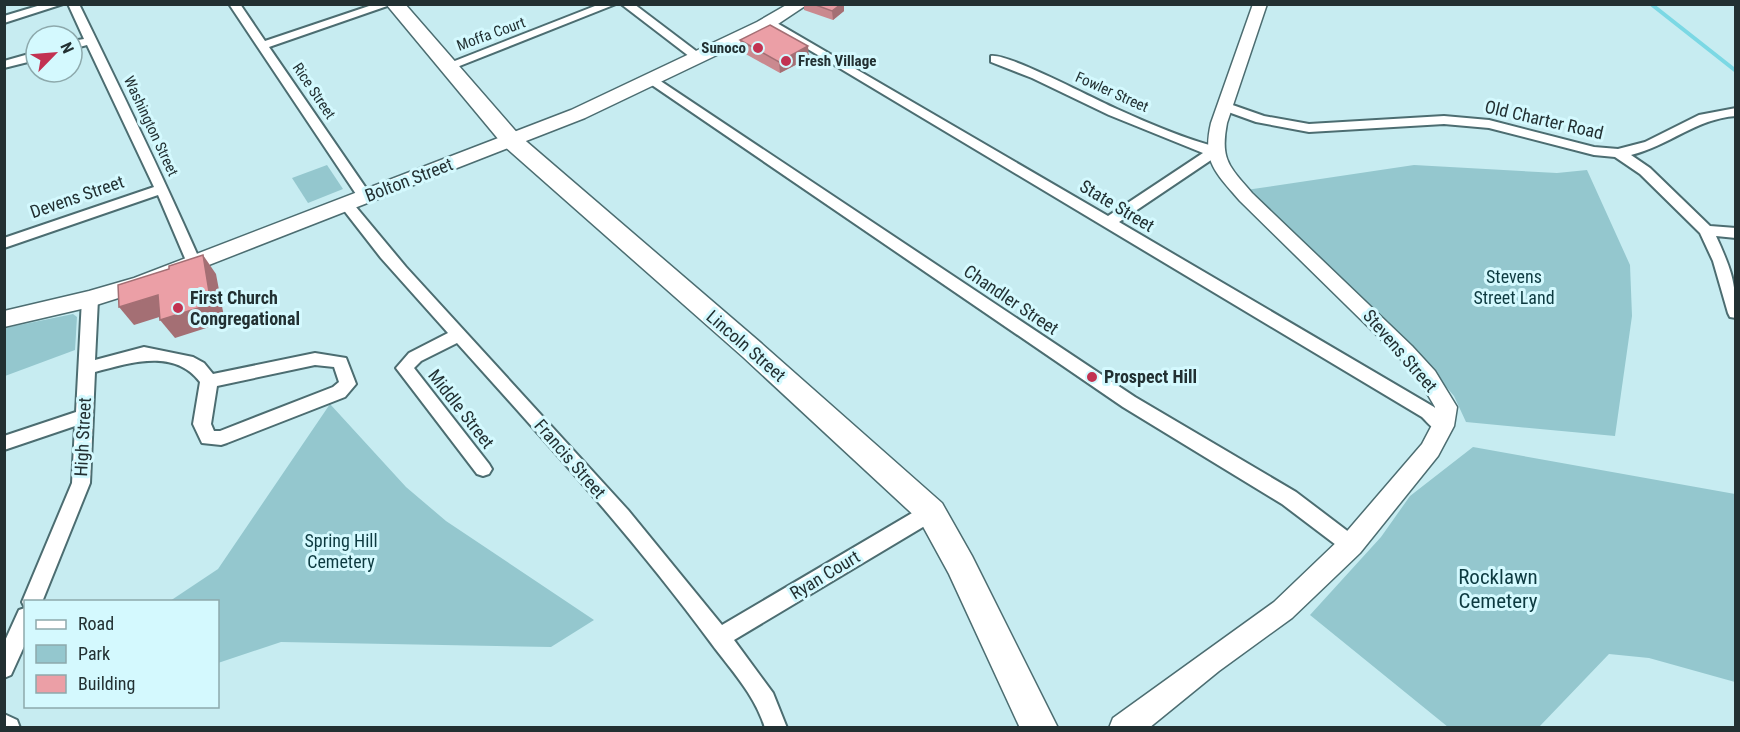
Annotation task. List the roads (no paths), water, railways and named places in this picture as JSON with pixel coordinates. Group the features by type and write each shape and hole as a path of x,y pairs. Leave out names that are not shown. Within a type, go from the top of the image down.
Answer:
{"main road":[{"name":"Lincoln Street","path":"395,4 512,141 769,366 931,512 961,566 1016,684 1040,728"},
{"name":"Bolton Street","path":"4,319 90,300 194,263 512,141 591,109 653,80 770,22 800,4"}],"street":[{"path":"4,20 58,4"},
{"name":"Washington Street","path":"74,4 162,189 194,263"},
{"name":"Rice Street","path":"234,4 365,197"},
{"path":"263,45 388,4"},
{"name":"Moffa Court","path":"448,66 611,4"},
{"path":"626,4 698,57"},
{"path":"1108,223 1215,152 1215,142 1224,106 1260,4"},
{"name":"State Street","path":"770,22 1428,412 1443,426"},
{"path":"84,42 92,40"},
{"path":"4,65 24,59"},
{"name":"Fowler Street","path":"995,59 1036,75 1113,112 1215,152"},
{"name":"Chandler Street","path":"653,80 1129,402 1289,498 1351,545"},
{"name":"Old Charter Road","path":"1224,106 1261,119 1309,128 1443,120 1489,124 1594,151 1618,153 1645,171 1706,231 1720,261 1736,313"},
{"path":"1618,153 1634,152 1647,147 1698,119 1736,112"},
{"name":"Stevens Street","path":"1215,152 1231,180 1246,197 1371,317 1428,377 1446,407 1443,426"},
{"name":"Devens Street","path":"4,243 162,189"},
{"name":"Francis Street","path":"346,204 402,274 666,569 748,675 772,712 776,728"},
{"path":"1706,231 1736,233"},
{"name":"High Street","path":"33,600 81,483 90,300"},
{"name":"Middle Street","path":"459,335 415,357 404,368 483,469"},
{"path":"87,368 144,352 187,361 198,367 209,381 202,424 208,438 221,438 339,392 348,384 340,362 315,359 209,381"},
{"path":"4,443 84,416"},
{"path":"1123,728 1283,610 1351,545 1430,450 1443,426"},
{"name":"Ryan Court","path":"719,638 931,512"},
{"path":"4,668 24,622"},
{"path":"4,725 9,728"}],"waterway":[{"path":"1651,4 1736,71"}],"place":[{"name":"Sunoco","path":"758,48"},
{"name":"Fresh Village","path":"786,61"},
{"name":"First Church Congregational","path":"178,308"},
{"name":"Prospect Hill","path":"1092,377"}],"park label":[{"name":"Stevens Street Land","path":"1514,287"},
{"name":"Spring Hill Cemetery","path":"341,551"},
{"name":"Rocklawn Cemetery","path":"1498,589"}]}
